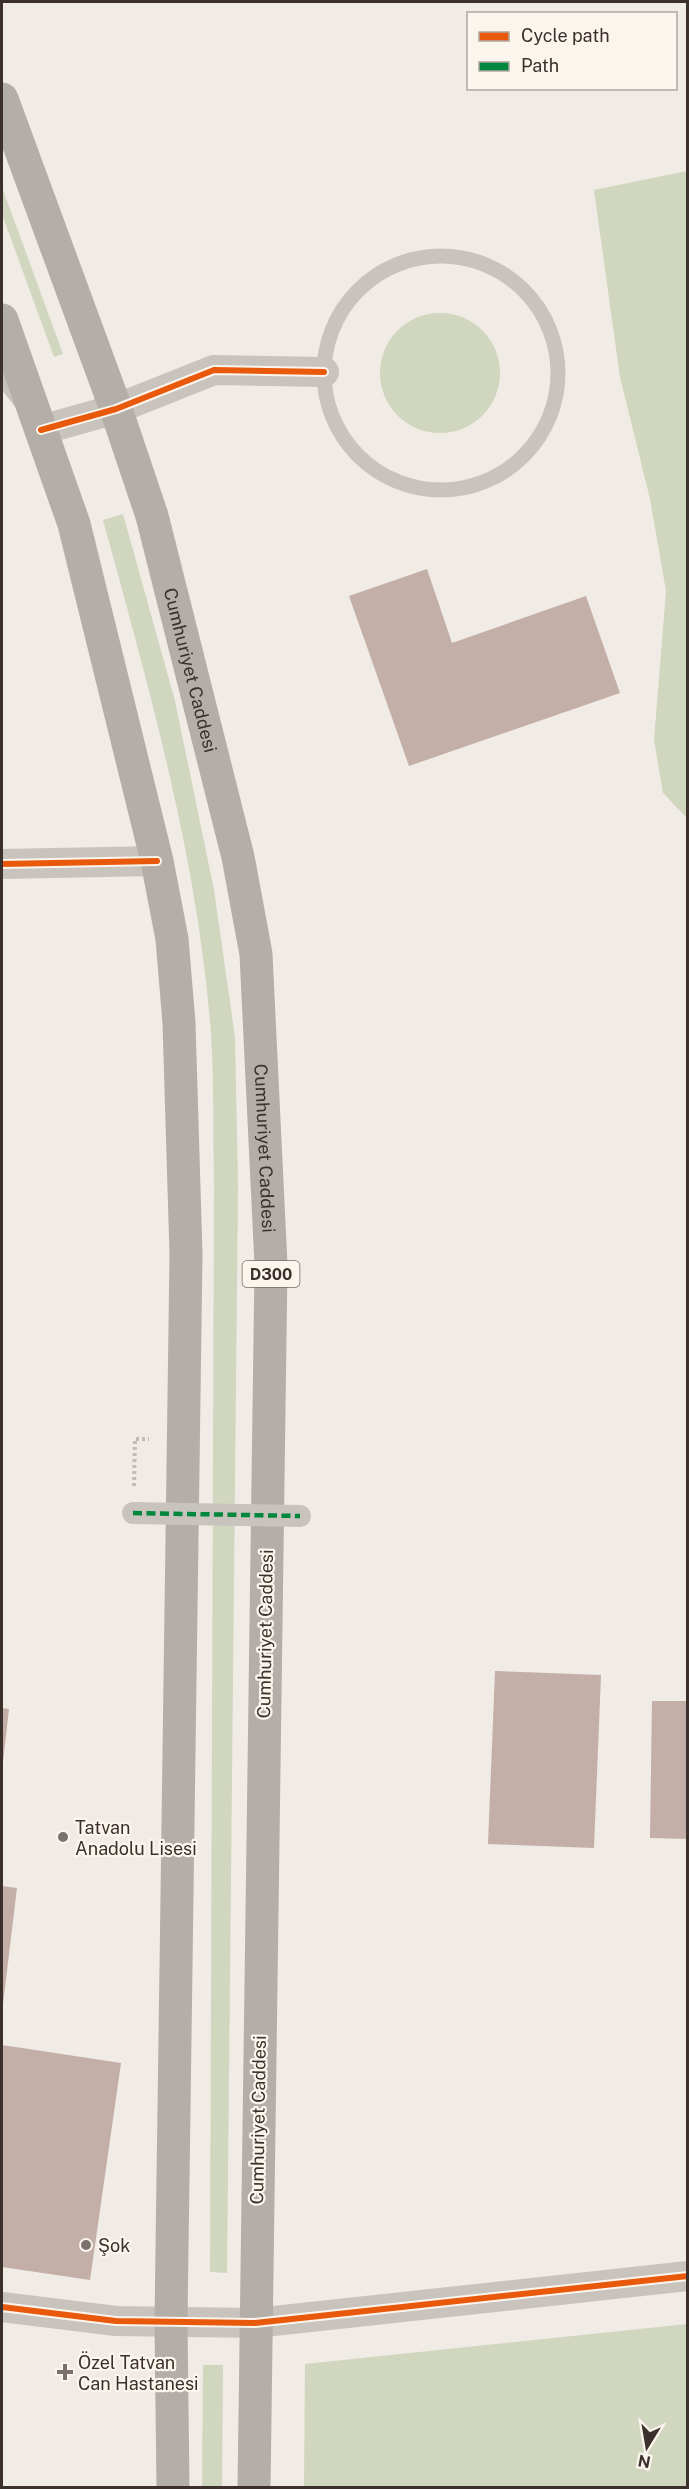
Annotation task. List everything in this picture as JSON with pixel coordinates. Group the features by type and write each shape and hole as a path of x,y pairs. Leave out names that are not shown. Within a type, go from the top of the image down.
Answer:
{"highway":[{"name":"Cumhuriyet Caddesi","path":"2,99 116,409 158,539 238,857 256,954 271,1265 254,2487"},
{"path":"2,320 74,524 157,861 172,939 179,1023 186,1254 171,2322 173,2487"}],"street":[{"path":"41,430 116,409 213,370 324,372"},
{"path":"2,864 157,861"},
{"path":"133,1514 300,1516"},
{"path":"2,2307 116,2321 255,2323 687,2276"}],"lane":[{"path":"438,255 475,260 509,276 536,301 553,334 560,371 554,408 538,441 512,468 478,484 441,490 401,483 366,463 339,432 325,394 324,372 324,354 337,316 363,284 398,263 438,255"},
{"path":"2,378 41,430"}],"path":[{"path":"133,1514 135,1439"}],"green space":[{"path":"688,171 687,818 663,793 654,740 666,591 650,499 620,377 594,190"},
{"path":"2,187 63,354 54,357 2,214"},
{"path":"440,313 463,317 483,330 496,350 500,373 496,396 483,416 463,429 440,433 417,429 397,416 384,396 380,373 384,350 397,330 417,317"},
{"path":"123,514 175,701 214,890 235,1037 238,1185 227,2273 210,2272 214,1184 211,1034 205,969 183,839 154,710 103,520"},
{"path":"687,2324 687,2487 304,2487 305,2364"},
{"path":"203,2365 223,2365 222,2487 202,2487"}],"building":[{"path":"427,569 452,643 586,596 620,693 409,766 349,596"},
{"path":"495,1671 601,1675 594,1848 488,1844"},
{"path":"652,1701 688,1701 688,1839 650,1838"},
{"path":"2,1708 9,1709 3,1762 2,1761"},
{"path":"2,1886 17,1888 3,2004 2,2004"},
{"path":"2,2045 121,2063 90,2280 2,2267"}],"marked path":[{"path":"133,1513 300,1516"}],"cycle path":[{"path":"41,430 116,409 214,370 324,372"},
{"path":"2,864 157,861"},
{"path":"2,2307 116,2321 255,2323 688,2276"}],"place":[{"name":"Tatvan Anadolu Lisesi","path":"63,1837"},
{"name":"Şok","path":"86,2245"},
{"name":"Özel Tatvan Can Hastanesi","path":"65,2372"}]}
